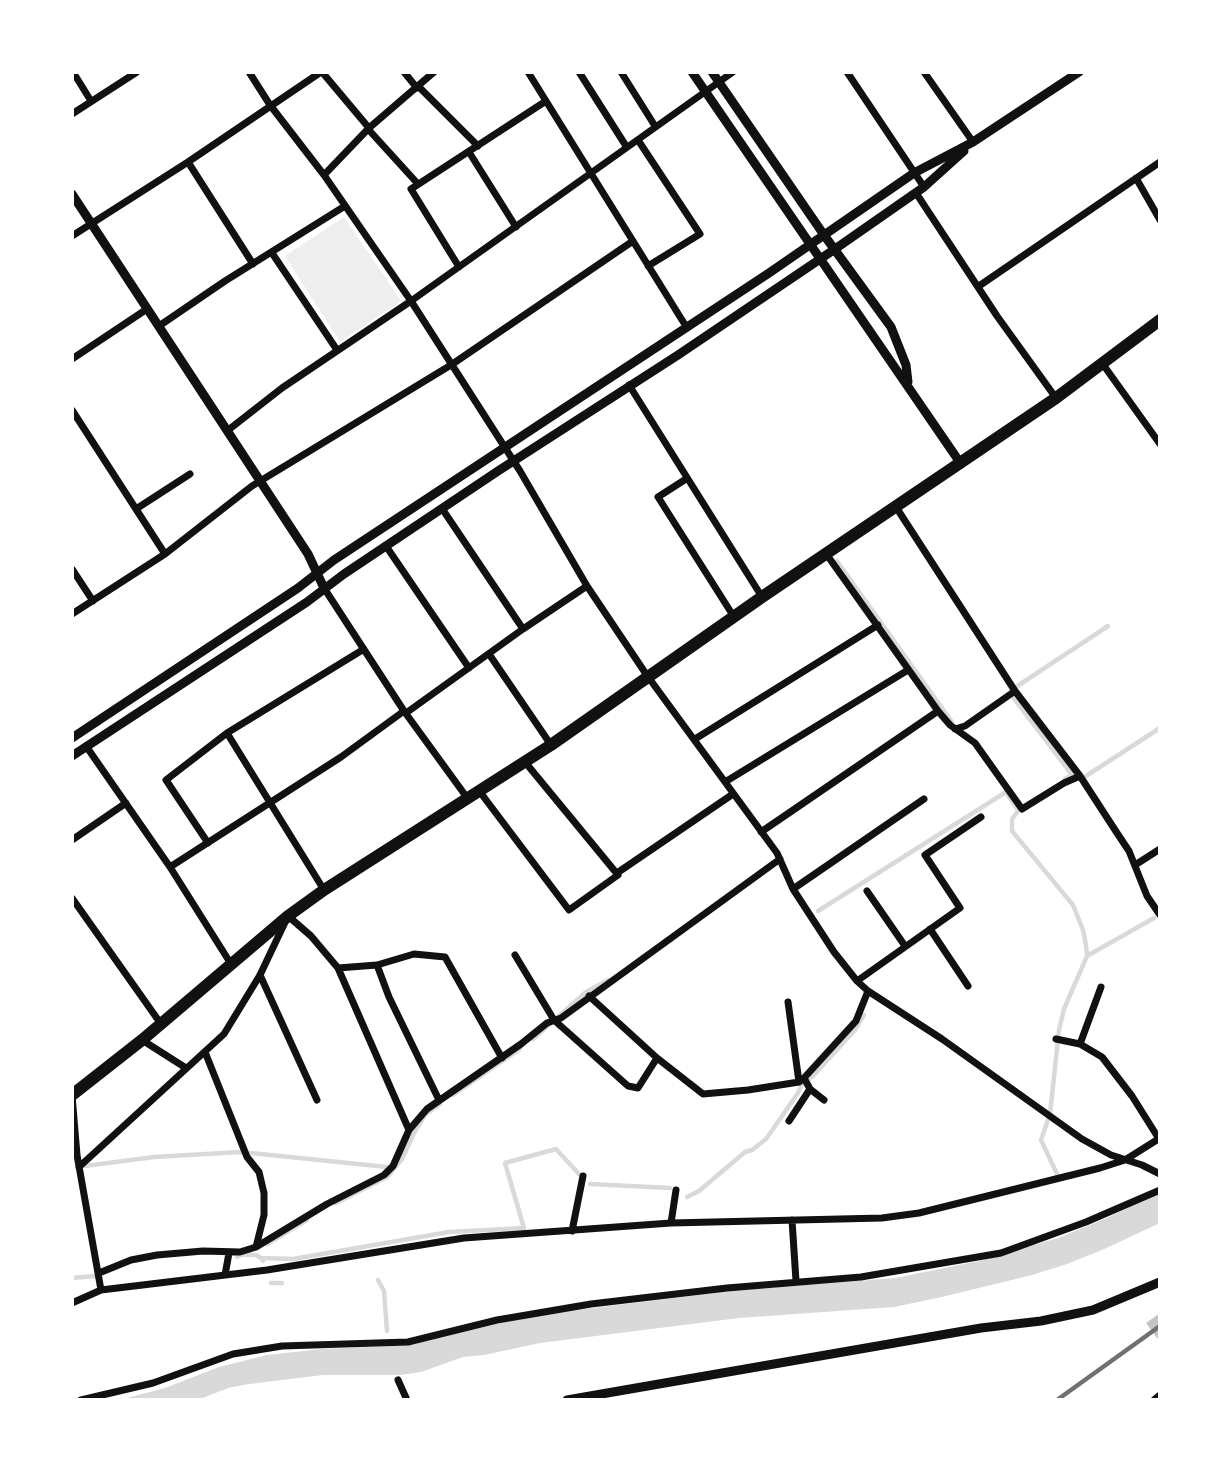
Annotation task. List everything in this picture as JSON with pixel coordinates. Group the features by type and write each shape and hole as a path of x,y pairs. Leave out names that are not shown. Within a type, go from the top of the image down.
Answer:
{"main road":[{"path":"72,1094 142,1040 288,916 324,890 551,745 762,597 1056,398 1160,321"}],"street":[{"path":"73,72 91,101"},
{"path":"72,114 137,72"},
{"path":"249,72 411,301 505,448 587,586 780,859 793,889 834,952 857,981 868,991 943,1039 1064,1127 1104,1152 1160,1174"},
{"path":"72,236 322,72 418,184"},
{"path":"404,72 478,146"},
{"path":"324,175 369,129 434,72"},
{"path":"528,72 687,328"},
{"path":"579,72 626,146"},
{"path":"621,72 655,126"},
{"path":"692,72 961,464"},
{"path":"712,72 891,327 906,365 909,386"},
{"path":"227,431 282,388 411,301 733,72"},
{"path":"847,72 914,173 920,190 997,316 1056,398"},
{"path":"924,72 973,142"},
{"path":"72,738 687,328 914,173 973,142 1079,72"},
{"path":"458,267 411,190 546,101"},
{"path":"638,140 700,234 648,266"},
{"path":"72,756 821,259 920,190 973,142"},
{"path":"469,152 516,227"},
{"path":"188,162 253,264"},
{"path":"979,286 1160,162"},
{"path":"1136,178 1160,220"},
{"path":"72,194 308,554 324,588 363,649 469,799"},
{"path":"159,326 345,206"},
{"path":"72,614 165,554 260,481 451,365 633,241"},
{"path":"272,253 337,350"},
{"path":"72,359 147,309"},
{"path":"1102,363 1160,444"},
{"path":"629,385 762,597"},
{"path":"72,410 165,554"},
{"path":"136,509 190,474"},
{"path":"687,479 658,497 734,617"},
{"path":"896,507 1015,691 1080,776 1129,851 1147,896 1160,915"},
{"path":"443,510 523,629"},
{"path":"386,546 469,668"},
{"path":"827,555 938,711 954,729 975,743 1022,809 1080,776"},
{"path":"72,569 93,601"},
{"path":"170,867 341,757 587,586"},
{"path":"695,739 877,625"},
{"path":"208,843 166,780 226,733 363,649"},
{"path":"489,654 551,745"},
{"path":"725,782 908,670"},
{"path":"954,729 965,726 1015,691"},
{"path":"761,832 938,711"},
{"path":"226,733 324,890"},
{"path":"86,746 170,867 231,964"},
{"path":"525,762 617,873"},
{"path":"481,792 569,910 618,875 617,873 733,794"},
{"path":"793,889 924,799"},
{"path":"72,840 126,803"},
{"path":"857,981 960,908 925,855 981,817"},
{"path":"1135,865 1160,849"},
{"path":"99,1273 131,1260 157,1255 203,1251 229,1253 256,1247 327,1204 384,1175 393,1166 409,1130 427,1109 636,965 780,859"},
{"path":"867,891 905,946"},
{"path":"72,898 161,1024"},
{"path":"79,1167 224,1034 260,975 288,916 311,936 338,968 409,1130"},
{"path":"930,929 968,986"},
{"path":"338,968 377,965 414,954 445,957 502,1058"},
{"path":"514,955 554,1020 628,1086 638,1088 656,1058"},
{"path":"377,965 439,1100"},
{"path":"260,975 317,1100"},
{"path":"1080,1044 1101,987"},
{"path":"589,996 656,1058 703,1094 801,1080 856,1021 868,991"},
{"path":"788,1002 801,1080 824,1100"},
{"path":"72,1303 101,1290 225,1275 464,1238 671,1223 882,1218 919,1213 1058,1180 1125,1160 1160,1139 1102,1057 1080,1044 1056,1039"},
{"path":"142,1040 186,1068"},
{"path":"205,1052 247,1157 259,1172 264,1193 264,1215 256,1247"},
{"path":"789,1121 810,1089"},
{"path":"72,1094 79,1167 101,1290"},
{"path":"572,1231 583,1176"},
{"path":"671,1223 676,1190"},
{"path":"81,1400 153,1383 233,1354 282,1346 408,1342 497,1320 577,1306 906,1271 1001,1253 1086,1222 1160,1190"},
{"path":"792,1220 796,1282"},
{"path":"225,1275 229,1253"},
{"path":"568,1400 623,1395 981,1328 1041,1321 1093,1310 1160,1282"},
{"path":"398,1380 407,1400"},
{"path":"1154,1400 1160,1395"}],"shaded area":[{"path":"344,217 401,301 340,342 285,256"},
{"path":"1160,1192 1160,1223 1102,1250 1032,1275 894,1307 739,1318 540,1343 463,1357 421,1372 401,1375 323,1375 249,1384 228,1388 198,1400 119,1400 165,1388 219,1367 267,1355 321,1349 410,1345 529,1316 730,1291 895,1278 979,1261 1058,1238"}],"building":[{"path":"1160,1313 1160,1342 1146,1323"}],"waterway":[{"path":"837,561 952,722"},
{"path":"1016,687 1108,626"},
{"path":"1012,696 1072,775 1065,779"},
{"path":"1086,776 1160,728"},
{"path":"818,911 1006,792 1018,810"},
{"path":"1022,806 1012,819 1012,831 1073,905 1086,945 1087,956 1064,1009 1059,1030 1050,1114"},
{"path":"1087,956 1154,918"},
{"path":"533,1039 586,992 608,980"},
{"path":"687,1197 699,1191 745,1152 766,1139 802,1084 813,1076 855,1030 864,1015"},
{"path":"453,1095 520,1049"},
{"path":"336,1203 387,1177 402,1159 425,1115 440,1104"},
{"path":"1049,1117 1041,1140 1058,1176"},
{"path":"263,1261 261,1258 293,1259 449,1232 524,1228 505,1163 556,1149 579,1174"},
{"path":"85,1166 154,1157 241,1152 387,1167"},
{"path":"590,1184 670,1188"},
{"path":"267,1244 307,1220"},
{"path":"237,1257 249,1252"},
{"path":"245,1255 261,1258"},
{"path":"72,1278 95,1276"},
{"path":"378,1280 384,1291 387,1331"},
{"path":"271,1283 282,1283"}],"railway":[{"path":"1057,1400 1160,1326"}]}
